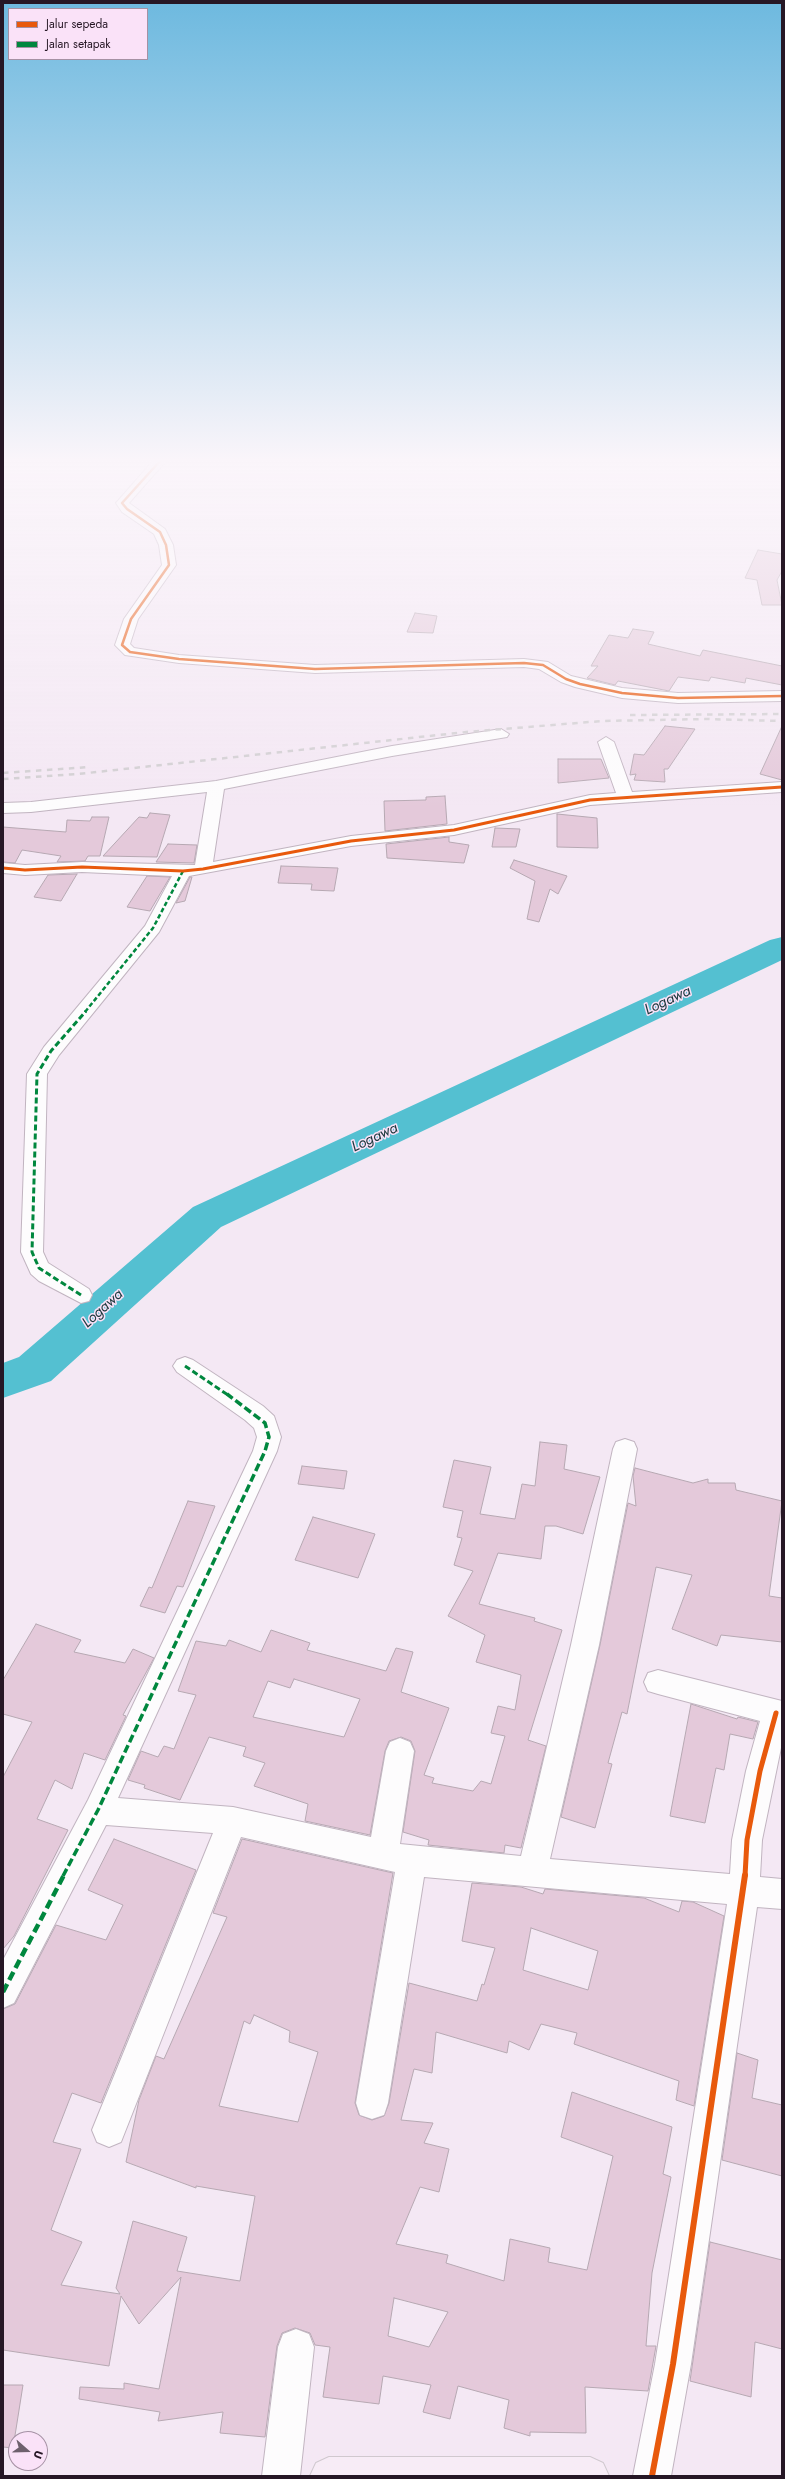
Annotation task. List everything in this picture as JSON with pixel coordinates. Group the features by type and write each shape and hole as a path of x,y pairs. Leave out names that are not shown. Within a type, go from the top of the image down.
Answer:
{"highway":[{"path":"329,2476 590,2476"}],"street":[{"path":"161,577 131,619 122,645 130,652 179,659 315,670 524,663 543,666 566,679 580,684 622,693 678,698 782,696"},
{"path":"3,808 31,807 216,786 392,752 501,734"},
{"path":"606,742 626,796"},
{"path":"203,869 216,786"},
{"path":"3,868 25,870 82,867 183,871 203,869 351,841 454,830 577,802 626,796 688,795 782,787"},
{"path":"81,1295 43,1272 34,1261 32,1252 37,1074 51,1051 97,998 152,928 183,871"},
{"path":"3,1992 98,1810 254,1475 269,1436 265,1423 254,1413 185,1366"},
{"path":"532,1873 585,1645 625,1449"},
{"path":"652,2476 673,2364 744,1891 747,1840 760,1772 779,1714 658,1682"},
{"path":"383,1854 400,1751"},
{"path":"98,1810 233,1821 412,1861 532,1873 782,1894"},
{"path":"109,2130 233,1821"},
{"path":"372,2103 412,1861"},
{"path":"281,2476 296,2347"}],"building":[{"path":"746,577 779,577 777,580 782,605 762,605 757,580 745,578"},
{"path":"415,613 437,616 433,633 407,632"},
{"path":"633,629 654,632 648,644 700,656 703,650 782,666 782,685 746,678 745,683 711,677 709,681 678,677 669,691 618,681 615,685 587,678 598,666 591,666 609,635 628,638"},
{"path":"665,726 695,729 668,769 664,769 665,782 634,780 636,774 630,775 634,754 644,755"},
{"path":"782,726 782,780 760,774"},
{"path":"558,759 601,759 609,778 558,783"},
{"path":"445,796 447,824 385,831 384,801 426,800 426,797"},
{"path":"150,813 170,815 157,857 103,856 139,817 147,818"},
{"path":"557,814 597,818 598,848 557,847"},
{"path":"92,817 109,817 100,856 88,856 85,861 57,862 61,856 22,850 15,863 3,862 3,827 66,832 67,820 90,821"},
{"path":"495,828 520,829 516,847 492,847"},
{"path":"449,837 449,842 469,845 464,863 387,858 386,844"},
{"path":"168,844 197,845 194,863 156,862"},
{"path":"514,860 567,876 558,894 550,889 539,922 527,919 535,881 510,868"},
{"path":"281,866 338,868 334,891 311,890 312,884 278,883"},
{"path":"77,874 61,901 34,897 48,875"},
{"path":"147,876 170,877 150,911 127,907"},
{"path":"190,877 192,877 185,901 176,903"},
{"path":"540,1442 567,1445 564,1469 600,1477 583,1534 556,1526 545,1526 541,1559 498,1553 479,1604 535,1618 534,1621 562,1630 528,1740 546,1746 521,1848 505,1845 504,1853 428,1845 429,1840 403,1832 415,1751 411,1741 401,1737 389,1741 385,1751 370,1835 305,1821 308,1804 254,1786 265,1763 243,1756 246,1747 209,1737 180,1800 144,1788 145,1785 128,1780 141,1751 158,1757 164,1746 174,1749 196,1695 178,1691 196,1641 226,1646 229,1640 261,1652 271,1630 310,1643 307,1650 386,1671 396,1648 413,1652 401,1692 449,1708 424,1775 434,1778 432,1783 473,1791 481,1781 491,1784 505,1736 491,1733 498,1706 515,1710 521,1675 476,1662 485,1635 448,1616 473,1571 454,1565 462,1538 457,1537 463,1511 443,1507 454,1460 491,1467 480,1514 515,1519 522,1484 535,1486","holes":["294,1679 360,1699 344,1737 253,1717 268,1681 290,1688"]},
{"path":"302,1466 347,1471 344,1489 298,1484"},
{"path":"635,1468 693,1483 708,1479 708,1483 735,1483 736,1490 782,1501 769,1596 782,1598 782,1642 721,1635 717,1646 672,1629 692,1575 656,1567 627,1714 622,1712 608,1763 612,1764 595,1828 561,1817 600,1645 628,1503 636,1506 633,1476"},
{"path":"188,1501 215,1506 183,1587 177,1586 165,1613 140,1606 149,1587 152,1588"},
{"path":"313,1517 375,1534 358,1578 295,1560"},
{"path":"36,1624 81,1640 74,1652 125,1663 133,1649 154,1658 123,1715 126,1716 105,1760 84,1753 72,1789 55,1780 37,1819 68,1830 14,1936 3,1949 3,1777 32,1722 3,1714 3,1680"},
{"path":"691,1704 737,1719 738,1717 758,1722 753,1739 730,1734 724,1770 716,1768 705,1823 670,1816"},
{"path":"114,1839 196,1870 101,2103 72,2093 53,2142 81,2149 51,2230 82,2242 61,2285 120,2294 116,2288 133,2221 187,2237 177,2271 240,2281 255,2196 196,2186 196,2188 126,2162 139,2100 156,2056 164,2059 227,1917 213,1913 242,1839 393,1873 355,2103 359,2115 372,2120 384,2116 389,2103 409,1983 477,2001 482,1984 484,1985 495,1948 462,1941 472,1883 521,1887 543,1894 545,1889 644,1898 679,1912 682,1901 693,1902 724,1916 694,2106 676,2100 679,2081 574,2044 577,2033 541,2024 529,2050 509,2041 507,2053 436,2032 432,2073 414,2069 401,2120 433,2123 424,2143 449,2149 439,2192 420,2187 396,2244 448,2255 446,2263 504,2281 510,2239 550,2248 548,2262 587,2270 613,2156 561,2137 572,2092 672,2127 663,2174 671,2177 652,2273 646,2346 656,2346 648,2391 585,2387 586,2433 530,2432 530,2436 504,2428 509,2400 458,2386 450,2419 423,2412 431,2385 383,2376 379,2404 323,2397 330,2347 315,2345 310,2333 295,2328 282,2333 277,2346 265,2437 220,2433 223,2412 158,2421 160,2412 79,2399 80,2387 124,2389 124,2383 159,2389 181,2277 139,2324 121,2296 109,2366 3,2350 3,2009 15,2004 56,1925 106,1940 123,1905 88,1890","holes":["531,1928 598,1951 588,1990 523,1970","254,2015 290,2031 289,2042 318,2052 298,2122 219,2106 244,2021 250,2024","394,2298 448,2312 429,2347 388,2336"]},
{"path":"737,2053 758,2060 752,2098 782,2105 782,2176 722,2160"},
{"path":"710,2242 782,2260 782,2349 755,2342 751,2397 690,2381"},
{"path":"3,2385 23,2385 16,2431 8,2431 8,2448 3,2447"}],"waterway":[{"name":"Logawa","path":"3,1381 35,1369 207,1217 782,947"}],"railway":[{"path":"630,715 782,714"},
{"path":"3,779 78,774 466,732 602,721 706,719 782,721"},
{"path":"3,773 89,767"}],"marked path":[{"path":"81,1295 47,1275 39,1268 32,1252 37,1074 51,1051 82,1016 153,928 183,871"},
{"path":"3,1992 98,1810 265,1451 269,1437 265,1423 254,1413 185,1366"}],"cycle path":[{"path":"161,577 131,619 122,645 130,652 179,659 315,669 524,663 543,665 566,679 580,684 622,693 678,698 782,696"},
{"path":"3,868 25,870 82,867 183,871 203,869 351,841 454,830 590,800 782,787"},
{"path":"652,2476 673,2364 744,1891 747,1840 760,1771 776,1713"}]}
